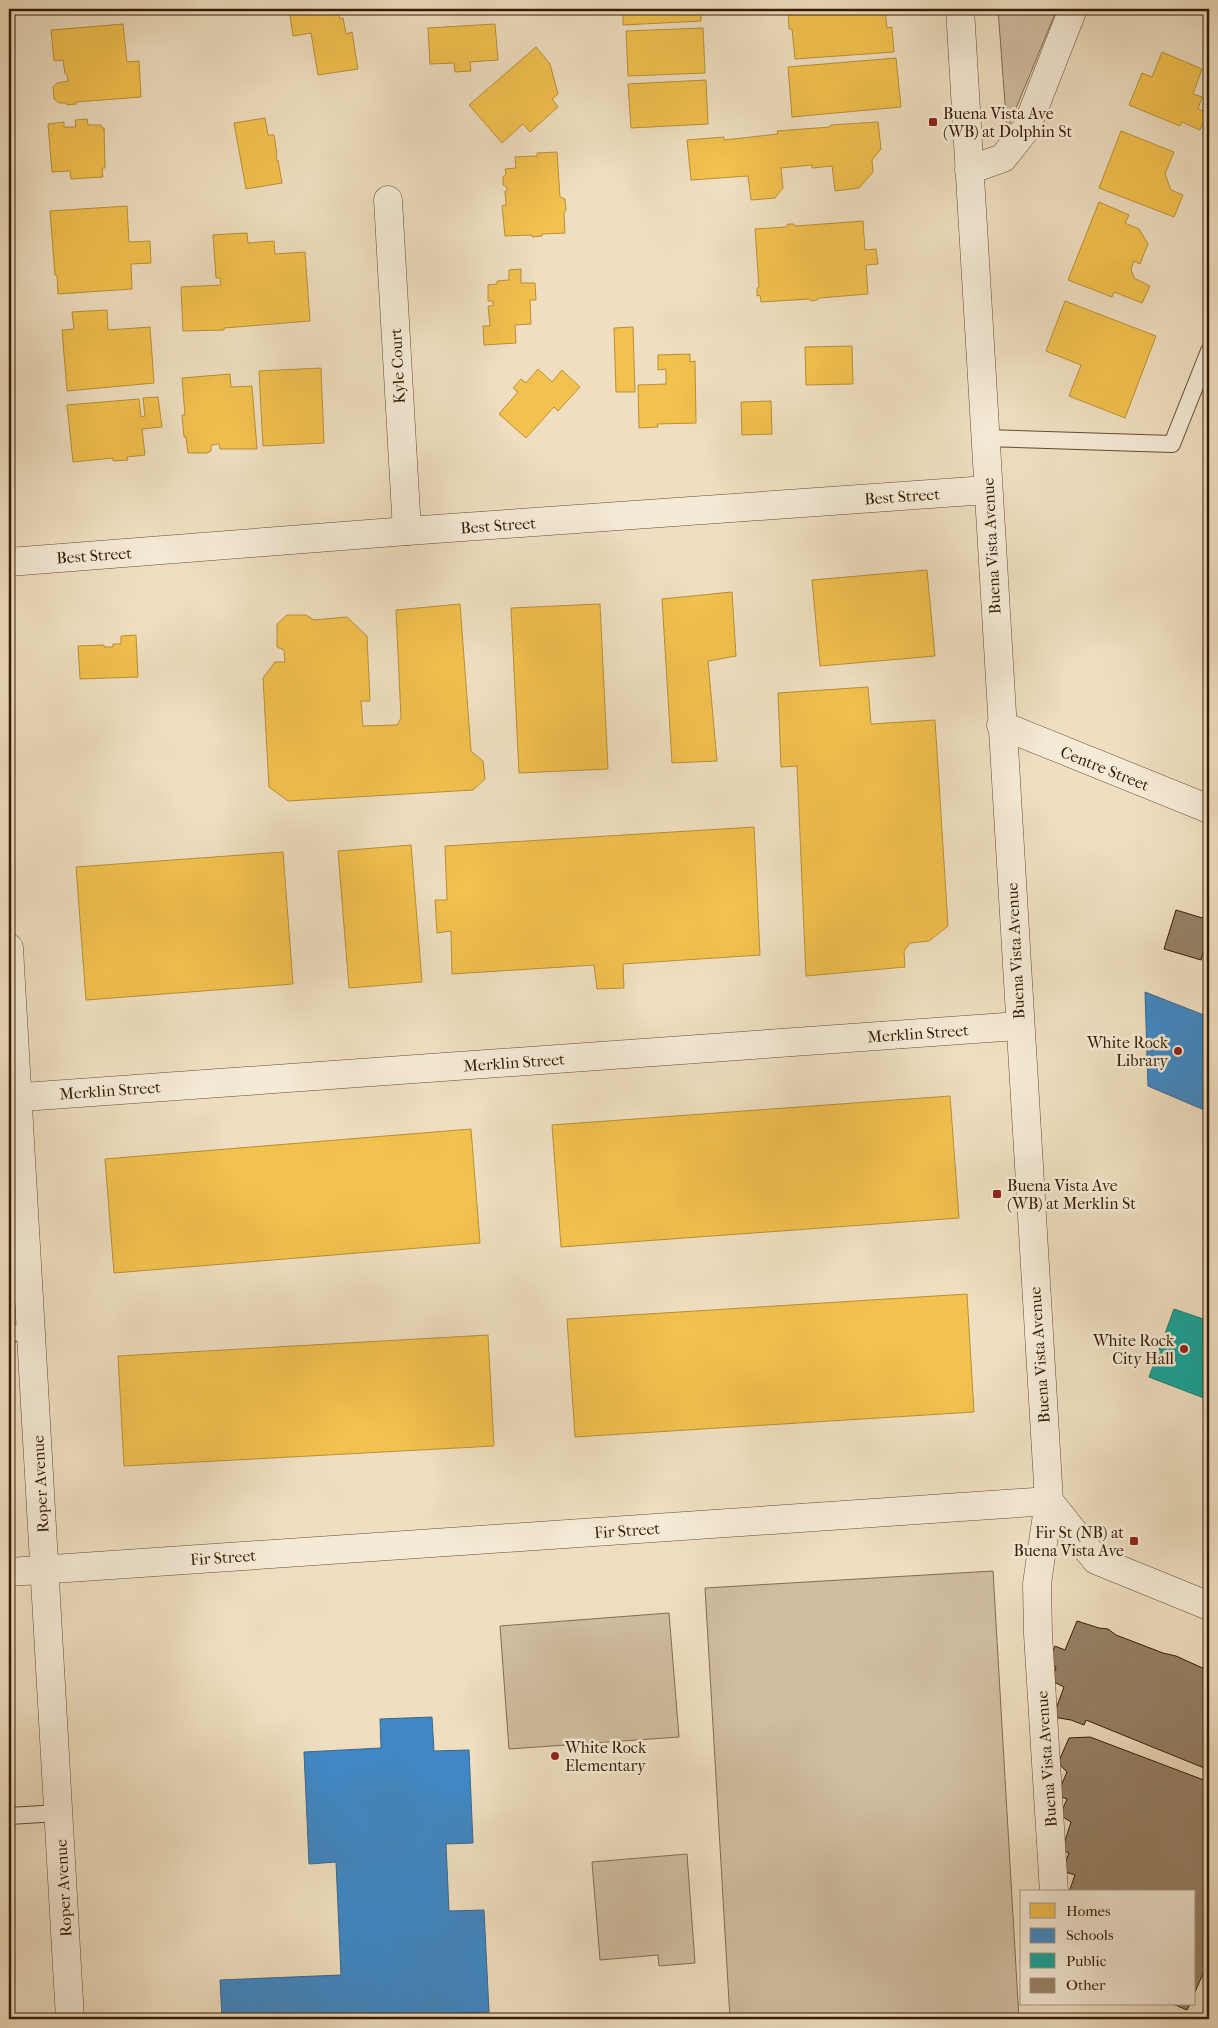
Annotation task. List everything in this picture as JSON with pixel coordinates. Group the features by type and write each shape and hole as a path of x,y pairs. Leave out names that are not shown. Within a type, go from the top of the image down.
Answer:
{"street":[{"name":"Buena Vista Avenue","path":"960,9 1001,725 1049,1501 1037,1584 1038,1634 1054,1890"},
{"path":"969,170 1004,158 1026,129 1072,9"},
{"name":"Kyle Court","path":"388,200 407,531"},
{"name":"Best Street","path":"9,562 407,531 987,490"},
{"name":"Centre Street","path":"1001,725 1209,809"},
{"name":"Roper Avenue","path":"9,948 20,1332 45,1569 70,2019"},
{"name":"Merklin Street","path":"13,1097 1019,1026"},
{"path":"1049,1501 1096,1560 1209,1606"},
{"name":"Fir Street","path":"9,1572 1049,1501"}],"lane":[{"path":"985,438 1172,444 1209,351"},
{"path":"9,1816 58,1813"}],"shaded area":[{"path":"998,9 1057,9 1007,130"},
{"path":"993,1571 1019,2019 730,2019 705,1588"},
{"path":"669,1613 679,1737 509,1749 500,1626"},
{"path":"687,1854 695,1963 659,1966 658,1955 600,1960 592,1862"}],"building: Homes":[{"path":"289,9 307,9 308,13 338,9 340,19 343,18 346,34 352,32 358,69 318,75 311,33 293,36"},
{"path":"623,9 701,9 701,21 623,25"},
{"path":"839,9 839,13 885,9 887,28 892,27 894,52 795,59 792,29 789,29 788,12"},
{"path":"123,24 127,62 139,61 141,97 76,102 76,104 67,105 67,103 59,103 54,99 53,87 57,83 68,81 63,60 54,61 51,30"},
{"path":"495,24 498,60 470,62 471,71 455,72 454,63 430,64 428,28"},
{"path":"703,28 705,73 628,76 626,31"},
{"path":"536,47 550,64 558,94 552,99 558,107 530,132 523,124 502,143 469,105"},
{"path":"1162,52 1202,69 1193,94 1202,97 1198,109 1207,113 1200,130 1182,122 1180,126 1129,105 1142,73 1152,77"},
{"path":"896,58 901,107 792,117 788,67"},
{"path":"706,80 708,124 631,128 628,84"},
{"path":"265,118 268,135 274,135 282,183 246,189 234,123"},
{"path":"87,119 88,125 101,125 104,128 105,168 102,168 103,177 71,179 70,171 52,172 48,124 64,122 64,127 76,127 75,120"},
{"path":"878,122 881,149 872,160 873,172 859,188 835,191 832,166 812,168 812,165 781,168 783,188 775,198 751,200 748,176 691,180 687,140 724,137 724,140 778,134 777,131"},
{"path":"1121,131 1174,152 1165,174 1171,190 1183,195 1174,217 1099,188"},
{"path":"557,152 560,197 565,199 565,233 542,234 542,236 532,237 532,235 505,236 502,206 506,205 505,191 507,191 507,187 503,185 503,177 506,174 505,169 516,168 515,157 537,156 537,153"},
{"path":"1099,202 1129,215 1125,223 1139,229 1148,244 1140,264 1134,261 1131,269 1134,278 1150,286 1142,303 1114,292 1112,297 1068,280"},
{"path":"127,206 129,242 150,241 151,263 131,264 132,289 58,294 50,211"},
{"path":"863,221 865,250 876,249 878,264 866,265 868,294 819,298 811,301 809,299 761,302 760,295 757,296 757,288 759,287 755,229 786,227 788,224 796,226"},
{"path":"247,233 248,243 274,241 275,254 305,252 310,321 224,328 224,330 183,331 181,287 221,285 220,278 216,278 213,235"},
{"path":"521,269 521,283 535,283 536,300 530,300 531,324 515,325 516,343 484,345 483,326 490,326 488,306 493,306 493,301 488,301 488,285 497,284 497,281 509,280 509,270"},
{"path":"1065,301 1156,336 1125,418 1069,396 1081,365 1046,351"},
{"path":"107,310 108,330 150,327 154,383 67,391 62,330 74,329 72,312"},
{"path":"633,327 635,392 616,392 614,328"},
{"path":"852,346 853,384 806,385 805,347"},
{"path":"690,354 690,362 695,361 696,423 657,424 658,427 639,428 638,385 666,384 666,369 658,370 658,355"},
{"path":"321,368 324,443 263,446 259,371"},
{"path":"538,369 552,382 562,370 580,387 558,411 554,407 526,438 499,414 518,392 513,388 521,379 526,383"},
{"path":"230,374 231,387 252,386 257,449 220,449 219,444 211,445 211,451 207,453 188,453 182,415 185,415 182,378"},
{"path":"158,397 162,427 142,429 145,455 127,457 128,460 113,461 113,458 73,462 67,405 139,399 141,417 145,416 143,398"},
{"path":"771,401 772,434 742,435 741,402"},
{"path":"927,570 935,656 820,666 812,580"},
{"path":"732,592 736,656 708,661 717,761 672,763 662,599"},
{"path":"460,604 471,751 483,761 485,779 473,790 288,801 269,787 263,678 275,662 285,662 284,650 277,647 277,624 287,615 306,615 314,620 347,617 367,636 370,701 361,701 363,726 397,725 401,718 396,610"},
{"path":"600,604 608,769 519,773 511,608"},
{"path":"136,635 138,677 80,679 78,646 104,645 104,647 113,647 113,644 121,644 121,636"},
{"path":"868,687 871,724 935,720 948,926 929,941 910,943 904,951 905,967 806,976 797,766 781,767 778,693"},
{"path":"754,827 760,955 623,964 624,988 597,989 594,965 452,974 451,931 437,933 435,900 447,900 445,846"},
{"path":"411,845 422,982 349,988 338,851"},
{"path":"283,852 293,984 86,1000 76,867"},
{"path":"950,1096 959,1218 561,1247 552,1125"},
{"path":"471,1129 480,1243 114,1273 105,1159"},
{"path":"967,1294 974,1412 575,1437 567,1319"},
{"path":"488,1335 494,1446 124,1466 118,1356"}],"building: Schools":[{"name":"White Rock Library","path":"1145,992 1209,1017 1209,1112 1148,1086"},
{"path":"432,1717 434,1751 469,1750 473,1843 446,1844 449,1911 484,1910 489,2012 458,2013 459,2019 222,2019 220,1980 341,1975 336,1862 309,1864 304,1752 381,1748 380,1719"}],"building: Public":[{"name":"White Rock City Hall","path":"1174,1309 1206,1320 1209,1313 1209,1400 1149,1377"}],"building: Other":[{"path":"1176,910 1209,920 1209,933 1201,960 1164,949"},
{"path":"1077,1621 1108,1629 1116,1635 1176,1656 1209,1671 1209,1770 1086,1720 1084,1725 1071,1720 1053,1717 1064,1687 1052,1681 1056,1667 1048,1663 1055,1646 1065,1650"},
{"path":"1090,1737 1209,1782 1209,1964 1196,1990 1196,1890 1070,1890 1075,1875 1062,1871 1069,1853 1062,1850 1071,1822 1060,1815 1067,1799 1057,1795 1067,1772 1058,1763 1069,1738"},
{"path":"1178,2006 1189,2006 1187,2010"}],"place":[{"name":"Buena Vista Ave (WB) at Dolphin St","path":"933,122"},
{"name":"White Rock Library","path":"1178,1051"},
{"name":"Buena Vista Ave (WB) at Merklin St","path":"997,1194"},
{"name":"White Rock City Hall","path":"1184,1349"},
{"name":"Fir St (NB) at Buena Vista Ave","path":"1134,1541"},
{"name":"White Rock Elementary","path":"555,1756"}]}
